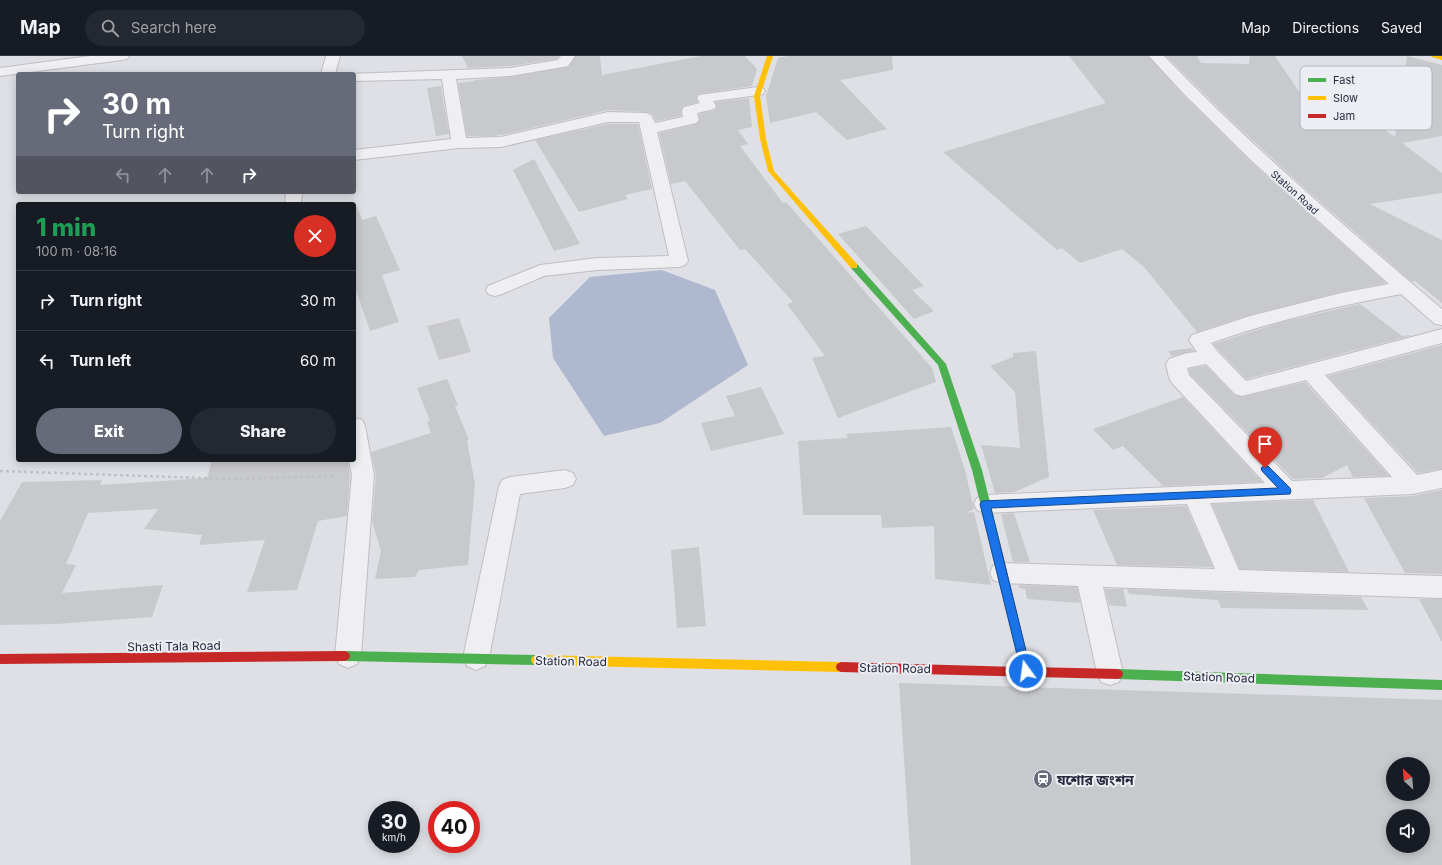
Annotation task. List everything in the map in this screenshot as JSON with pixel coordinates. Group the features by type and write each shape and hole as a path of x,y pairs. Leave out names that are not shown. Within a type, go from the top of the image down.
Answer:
{"street":[{"path":"0,72 122,56"},
{"path":"329,72 333,56"},
{"path":"356,77 448,76 510,72 563,63 568,56"},
{"path":"770,56 757,96 763,139 772,171 881,297 942,364 977,470 1026,671"},
{"name":"Station Road","path":"1156,56 1241,143 1355,246 1442,319"},
{"path":"1434,56 1442,58"},
{"path":"448,76 459,142"},
{"path":"648,129 691,120 689,110 709,106 704,98 758,91"},
{"path":"356,155 459,142 501,142 608,117 646,118 678,262 596,264 540,272 495,290"},
{"path":"1404,287 1341,299 1250,322 1200,340 1211,357 1242,389 1442,336"},
{"path":"1211,357 1188,360 1176,364 1179,378 1286,491"},
{"path":"1310,372 1412,485"},
{"path":"348,656 363,475 356,437"},
{"path":"476,658 510,486 565,479"},
{"path":"985,504 1412,485 1442,479"},
{"path":"1196,495 1232,581"},
{"path":"1002,573 1442,587"},
{"path":"1088,576 1110,673"},
{"name":"Station Road","path":"348,656 1110,673 1442,685"},
{"name":"Shasti Tala Road","path":"0,659 348,656"}],"path":[{"path":"0,471 232,479 363,475"}],"water":[{"path":"662,270 715,290 748,365 660,423 604,436 553,358 549,318 590,277"}],"building":[{"path":"462,56 559,56 557,59 510,66 468,68"},
{"path":"576,56 600,56 602,75 701,56 745,56 757,69 752,86 699,94 696,97 698,102 683,106 681,116 656,121 652,114 647,112 608,110 511,133 493,136 467,136 458,83 510,77 568,67"},
{"path":"788,56 892,56 893,70 840,80 887,129 847,140 816,112 770,123 766,96 778,58"},
{"path":"1069,56 1148,56 1183,95 1252,163 1386,283 1341,292 1250,315 1197,332 1144,267 1122,249 1080,263 1062,248 1057,250 943,152 1106,103"},
{"path":"1166,56 1197,56 1201,63 1249,64 1250,56 1275,56 1300,93 1300,130 1385,130 1395,137 1396,130 1432,130 1432,66 1406,66 1407,56 1442,65 1442,136 1402,143 1442,173 1442,193 1370,204 1442,240 1442,303 1415,281 1412,282 1301,185 1232,121"},
{"path":"441,86 449,134 436,136 427,88"},
{"path":"749,98 752,127 738,130 748,144 740,146 783,203 786,202 932,368 936,382 838,418 812,358 825,356 787,304 793,302 745,249 740,250 685,181 671,184 659,133 696,124 700,120 699,114 715,110 717,107 715,102"},
{"path":"608,124 638,124 652,189 625,195 628,199 579,212 535,140"},
{"path":"534,159 580,244 554,251 513,170"},
{"path":"356,207 362,220 376,216 400,270 382,275 399,322 370,331 356,290"},
{"path":"866,226 924,286 912,290 934,311 914,319 838,234"},
{"path":"1360,304 1402,336 1413,335 1246,379 1213,344 1282,322"},
{"path":"459,318 471,352 439,360 427,326"},
{"path":"1442,345 1442,469 1418,473 1328,376"},
{"path":"1192,348 1194,351 1172,356 1168,351"},
{"path":"1036,351 1049,477 1014,492 995,493 981,445 1020,448 1015,392 990,366 1013,357 1013,353"},
{"path":"1206,366 1234,395 1242,397 1305,382 1389,476 1353,477 1347,465 1322,478 1293,479 1190,374 1189,369"},
{"path":"447,379 458,405 455,406 469,440 467,441 475,484 468,565 419,570 415,577 375,579 381,551 372,521 376,475 371,452 431,433 427,422 430,421 417,388"},
{"path":"761,387 784,434 711,451 701,423 735,416 726,396"},
{"path":"1183,397 1262,482 1163,486 1123,446 1113,450 1093,429"},
{"path":"951,427 965,470 974,509 966,513 974,512 991,585 935,579 934,526 882,528 881,515 803,515 798,441 848,438 846,434"},
{"path":"211,462 348,462 350,475 347,516 318,521 297,590 247,592 265,540 199,545 202,535 144,529 158,509 88,513 66,564 76,565 62,593 163,585 152,617 56,624 0,625 0,521 22,482 102,480 100,485 207,478"},
{"path":"1442,490 1442,574 1405,573 1364,498 1412,496"},
{"path":"1313,500 1349,572 1240,569 1212,504"},
{"path":"1186,506 1213,567 1117,565 1093,510"},
{"path":"1014,513 1030,562 1013,562 1001,514"},
{"path":"699,547 706,626 677,628 671,550"},
{"path":"1019,585 1077,587 1080,603 1027,599 1025,589 1019,588"},
{"path":"1105,589 1123,589 1127,607 1109,605"},
{"path":"1127,589 1361,597 1368,610 1221,608 1218,600 1129,594"},
{"path":"1419,599 1442,599 1442,642"},
{"name":"যশোর জংশন","path":"899,683 1442,700 1442,865 911,865"}],"traffic: fast":[{"path":"854,266 942,364 977,470 995,543"},
{"path":"345,656 536,660"},
{"path":"1118,674 1442,685"}],"traffic: slow":[{"path":"770,56 757,96 763,139 771,171 854,266"},
{"path":"1434,56 1442,58"},
{"path":"536,660 841,667"}],"traffic: jam":[{"path":"995,543 1026,671"},
{"path":"0,659 345,656"},
{"path":"841,667 1118,674"}],"place":[{"name":"যশোর জংশন","path":"1043,779"}],"route":[{"path":"1026,671 985,504 1286,491 1265,468"}]}
